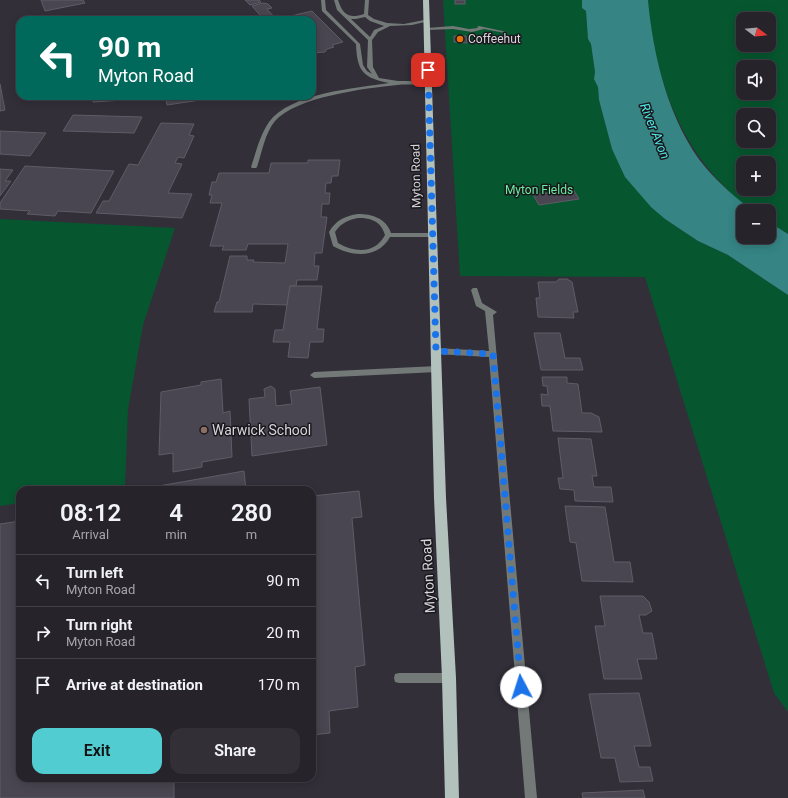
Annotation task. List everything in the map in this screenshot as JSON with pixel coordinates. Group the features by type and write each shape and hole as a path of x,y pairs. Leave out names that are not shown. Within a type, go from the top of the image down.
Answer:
{"main road":[{"name":"Myton Road","path":"426,0 440,498 449,678 452,798"}],"street":[{"path":"323,0 324,10 358,44 360,66 366,73 378,79 398,84"},
{"path":"336,0 339,9 370,40"},
{"path":"366,15 367,0"},
{"path":"347,17 356,18 366,15"},
{"path":"366,15 375,21 391,24 414,24 427,20"},
{"path":"378,79 370,67 370,40 376,31 391,24"},
{"path":"427,29 457,28 463,31 475,31 483,28 493,28 505,32"},
{"path":"316,98 398,84 428,83"},
{"path":"254,167 269,125 278,114 307,100"},
{"path":"362,216 376,218 387,228 388,234 382,246 366,252 357,253 348,252 335,244 332,232 340,221 362,216"},
{"path":"388,234 433,235"},
{"path":"475,290 479,304 491,311 493,354 531,798"},
{"path":"436,351 493,354"},
{"path":"314,375 437,369"},
{"path":"399,678 449,678"}],"green space":[{"name":"Myton Fields","path":"443,0 582,0 582,8 586,11 588,39 591,44 595,72 594,79 598,86 599,100 612,149 617,158 665,219 698,241 728,255 788,295 788,712 774,693 645,277 460,276"},
{"path":"648,0 788,0 788,234 776,226 776,204 743,204 724,186 692,146 670,100 655,51"},
{"path":"0,219 175,228 143,325 128,409 125,486 16,486 16,504 0,506"}],"water":[{"name":"River Avon","path":"582,0 648,0 650,21 659,66 665,88 682,131 706,168 728,191 744,204 736,204 736,244 776,244 776,226 788,234 788,295 728,255 698,241 665,219 651,207 625,177 612,149 599,100 598,87 594,79 595,72 591,44 588,39 586,11 582,8"}],"building":[{"path":"41,0 83,0 85,3 45,11"},
{"path":"245,0 259,0 261,2 250,5"},
{"path":"455,0 465,0 465,4 455,4"},
{"path":"263,3 268,4 272,8 267,9 273,16 261,16 252,6"},
{"path":"312,11 343,42 332,45 334,47 327,49 325,52 316,53 316,16 291,16"},
{"name":"Coffeehut","path":"454,36 466,36 467,43 454,42"},
{"path":"0,84 5,110 0,111"},
{"path":"93,100 124,100 93,102"},
{"path":"166,100 201,100 167,105"},
{"path":"73,115 142,117 134,133 63,131"},
{"path":"161,123 194,124 189,135 194,136 184,158 178,157 175,163 182,164 168,193 192,194 182,218 96,213 103,201 109,201 129,164 138,165"},
{"path":"0,131 46,133 30,156 0,154"},
{"path":"308,160 340,160 338,176 332,176 331,183 326,183 325,193 330,193 329,204 322,204 321,217 327,217 322,253 315,253 314,266 319,266 317,280 297,280 296,286 290,286 287,305 253,304 252,312 214,312 217,302 219,302 230,256 247,256 247,260 254,260 253,262 285,263 288,244 248,244 246,250 222,250 224,246 210,246 222,203 210,203 212,195 209,195 212,182 216,182 219,173 269,173 271,163 308,163"},
{"path":"25,166 114,171 91,213 58,211 55,216 27,214 30,211 0,209 0,203"},
{"path":"0,169 13,170 5,181 11,181 0,196"},
{"path":"573,189 579,199 539,205 533,195"},
{"path":"559,279 567,279 572,282 578,312 573,312 574,318 538,317 536,298 540,298 538,282 556,282"},
{"path":"290,286 322,286 317,329 324,329 323,342 310,342 308,358 288,357 290,342 273,342 275,330 283,330"},
{"path":"534,333 560,333 565,358 580,358 583,370 541,370"},
{"path":"542,377 567,377 567,383 578,384 582,413 591,413 599,417 602,432 553,431 550,406 542,406 541,394 548,395 547,386 543,386"},
{"path":"221,379 223,413 230,411 232,457 202,462 202,467 173,472 173,453 159,455 161,392 201,385 201,382"},
{"path":"271,386 275,389 276,406 292,404 290,391 320,387 327,445 252,456 249,399 265,397 264,389"},
{"path":"558,438 591,439 597,476 592,476 594,487 611,487 613,502 575,501 574,490 560,489 558,478 563,478"},
{"path":"244,471 246,486 159,486"},
{"path":"359,491 362,517 352,518 365,665 355,667 358,707 329,711 330,733 316,735 316,496"},
{"path":"565,506 605,507 614,562 630,562 633,582 582,581 576,543 570,542"},
{"path":"16,522 16,782 174,782 174,798 0,798 0,524"},
{"path":"600,596 643,596 649,602 652,611 646,615 639,615 643,633 652,633 657,659 637,659 642,679 604,679 595,626 605,626"},
{"path":"639,693 651,746 634,746 639,767 650,767 653,781 620,782 615,758 601,758 589,694"},
{"path":"643,790 645,798 583,798 582,793"}],"place":[{"name":"Coffeehut","path":"460,39"},
{"name":"Warwick School","path":"204,430"}],"route":[{"path":"428,70 436,351 493,354 521,687"}]}
